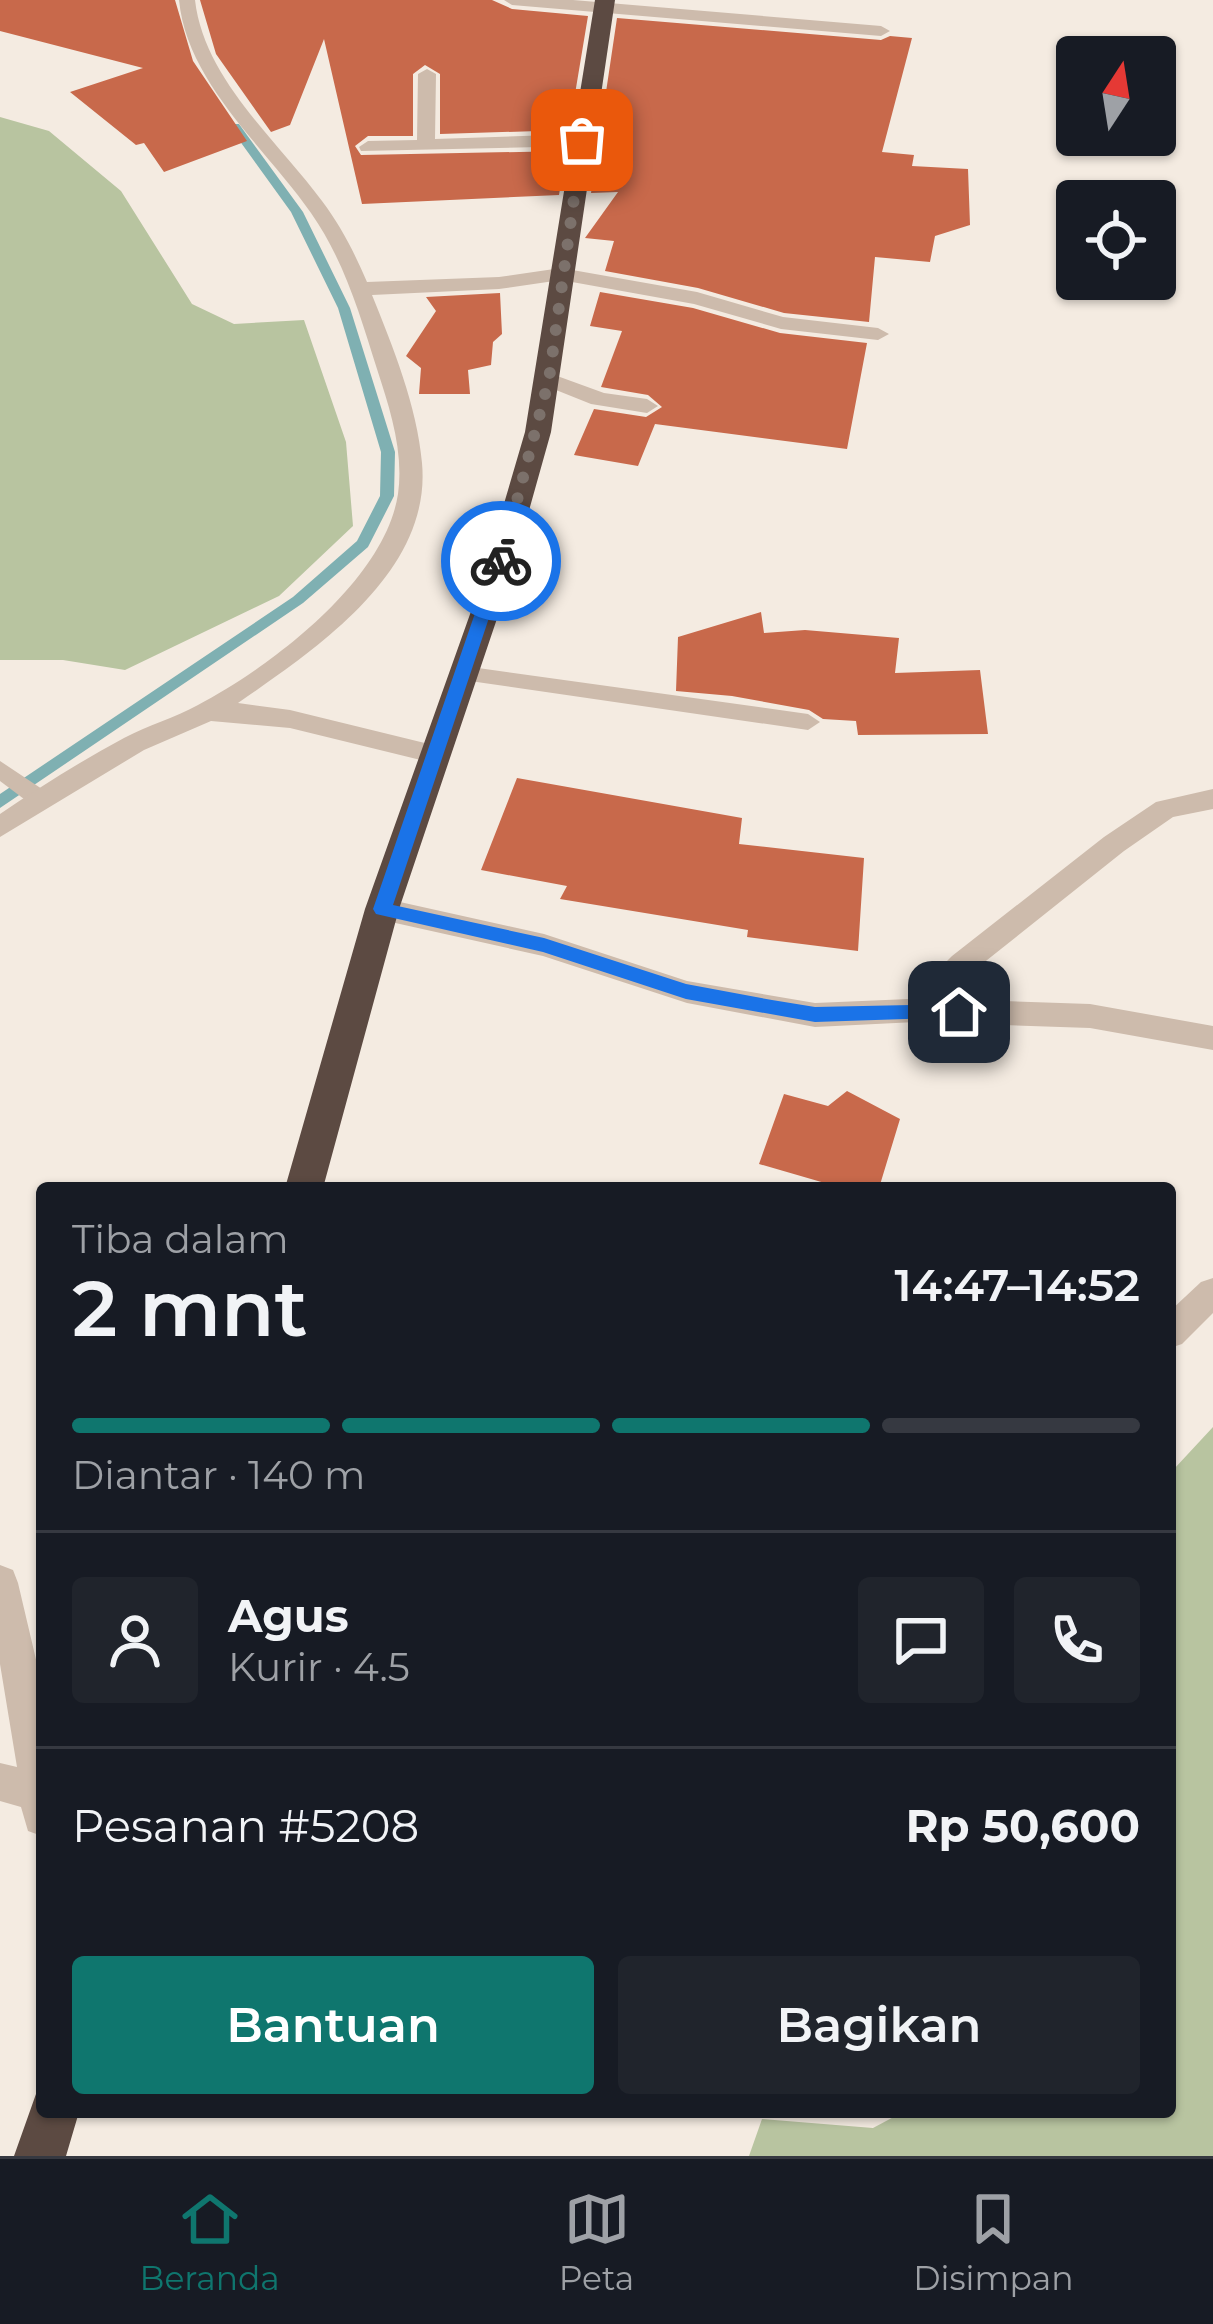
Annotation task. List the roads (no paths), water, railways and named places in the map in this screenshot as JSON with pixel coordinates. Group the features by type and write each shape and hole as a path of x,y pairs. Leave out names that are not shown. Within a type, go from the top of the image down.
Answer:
{"highway":[{"path":"306,1182 382,909 521,493 549,379 604,3"},
{"path":"40,2156 51,2118"}],"street":[{"path":"0,827 21,784 207,712 285,659 340,611 393,548 405,511 411,464 394,393 332,230 219,84 202,51 187,0"},
{"path":"512,0 604,3 881,31"},
{"path":"426,142 427,74"},
{"path":"368,147 582,140"},
{"path":"357,289 499,283 561,274 698,298 781,323 878,334"},
{"path":"549,379 598,399 647,406"},
{"path":"207,712 244,712 437,755"},
{"path":"916,1010 962,964 1114,844 1166,809 1213,799"},
{"path":"382,909 544,945 686,992 815,1015 916,1010 1090,1016 1213,1038"},
{"path":"1176,1328 1213,1292"},
{"path":"0,1583 28,1705 20,1793"}],"lane":[{"path":"464,674 808,722"}],"waterway":[{"path":"0,802 298,600 363,544 387,496 388,452 344,308 297,212 235,126"}]}
